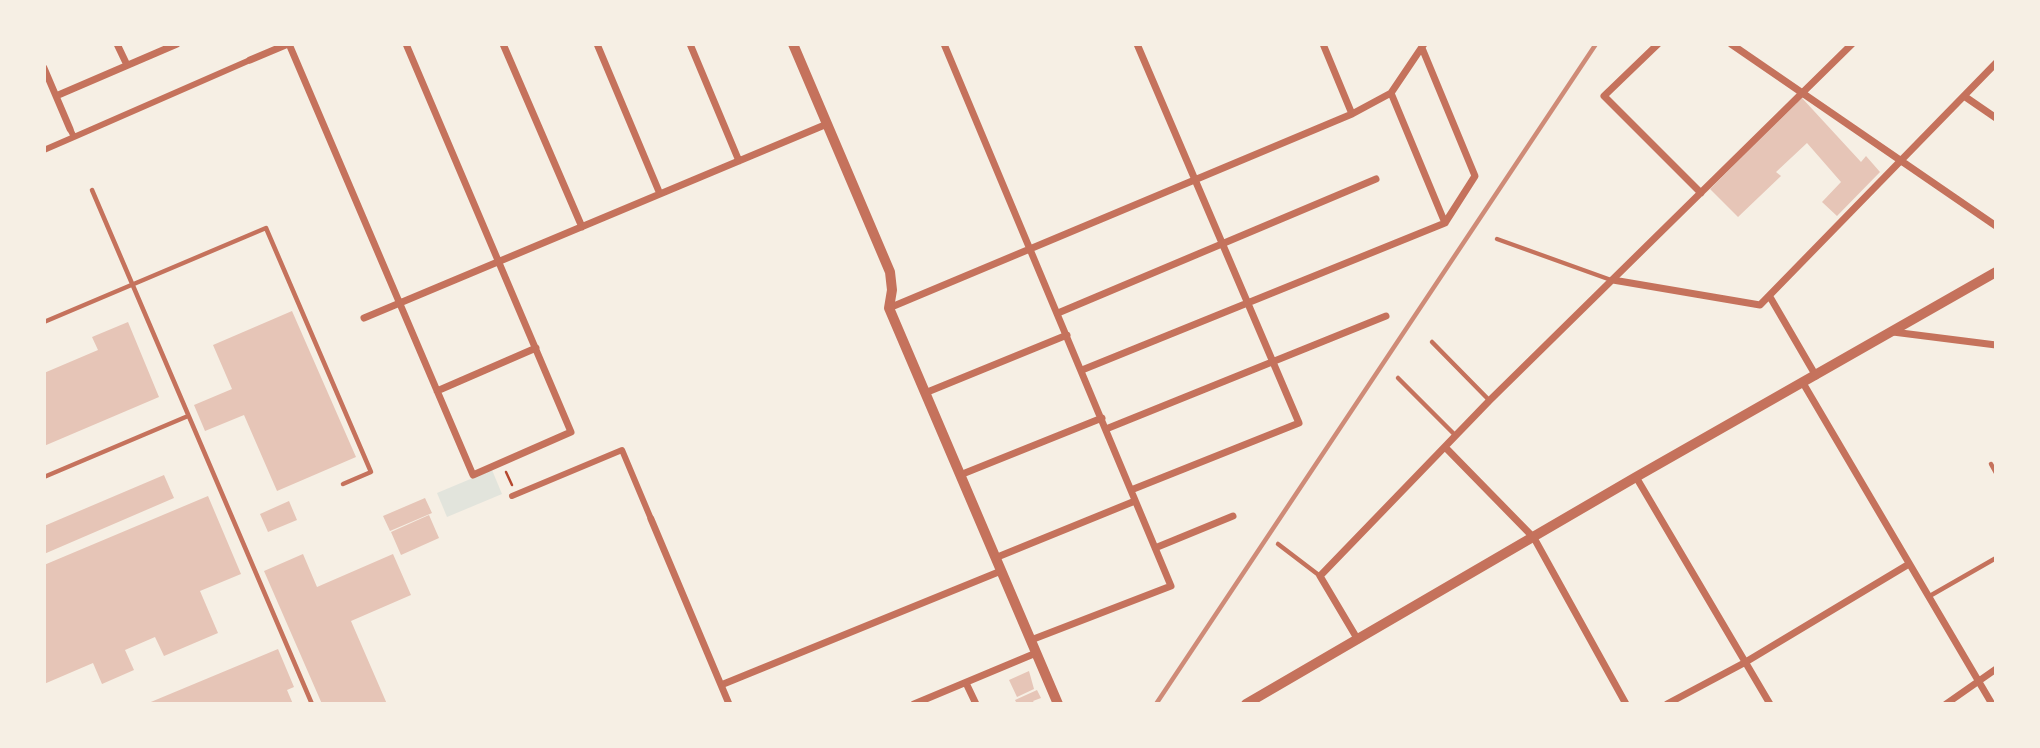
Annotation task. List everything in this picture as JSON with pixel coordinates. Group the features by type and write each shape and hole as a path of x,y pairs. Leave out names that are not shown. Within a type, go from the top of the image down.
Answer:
{"street":[{"path":"117,44 127,65"},
{"path":"56,96 177,44"},
{"path":"44,150 288,44 473,475 571,432 406,44"},
{"path":"503,44 582,227"},
{"path":"597,44 660,194"},
{"path":"690,44 739,161"},
{"path":"793,44 890,272 892,290 889,308 1058,704"},
{"path":"944,44 1171,586 1031,640"},
{"path":"1131,490 1299,423 1137,44"},
{"path":"1323,44 1352,114"},
{"path":"1658,44 1604,96 1701,193"},
{"path":"1731,44 1996,226"},
{"path":"1357,640 1320,576 1489,401 1852,44"},
{"path":"889,308 1352,114 1391,93 1423,46"},
{"path":"1082,370 1444,223 1475,176 1423,46"},
{"path":"1613,280 1760,305 1996,63"},
{"path":"44,68 74,138"},
{"path":"1391,93 1444,223"},
{"path":"1964,96 1996,118"},
{"path":"364,318 827,124"},
{"path":"1058,313 1376,179"},
{"path":"1246,704 1996,272"},
{"path":"1770,297 1816,376"},
{"path":"1106,429 1386,316"},
{"path":"1893,332 1996,345"},
{"path":"926,393 1068,335"},
{"path":"437,390 536,348"},
{"path":"1802,383 1992,704"},
{"path":"960,475 1102,418"},
{"path":"1445,447 1534,538 1626,704"},
{"path":"514,495 622,450 729,704"},
{"path":"1636,477 1770,704"},
{"path":"995,558 1135,501"},
{"path":"1155,548 1234,516"},
{"path":"1667,704 1744,663 1909,564"},
{"path":"721,685 1001,570"},
{"path":"914,704 1036,653"},
{"path":"1946,704 1996,669"},
{"path":"966,683 976,704"}],"lane":[{"path":"92,190 312,704"},
{"path":"44,322 266,228 371,472 343,484"},
{"path":"1496,239 1613,280"},
{"path":"1432,342 1489,401"},
{"path":"1398,378 1455,436"},
{"path":"44,477 188,416"},
{"path":"1991,464 1996,473"},
{"path":"1278,544 1320,576"},
{"path":"1928,597 1996,558"}],"path":[{"path":"502,462 514,495"}],"shaded area":[{"path":"492,470 502,494 447,517 437,493"}],"building":[{"path":"1802,98 1861,162 1866,156 1880,172 1837,216 1822,202 1841,182 1807,143 1776,172 1781,176 1738,217 1710,189"},
{"path":"292,311 356,457 277,491 244,415 205,431 194,405 232,389 213,345"},
{"path":"128,322 159,397 44,446 44,373 98,350 92,337"},
{"path":"164,475 174,498 44,554 44,526"},
{"path":"208,496 241,574 200,591 218,633 164,656 155,637 125,650 134,670 102,684 93,663 44,684 44,565"},
{"path":"425,498 432,513 390,531 383,516"},
{"path":"289,501 297,520 268,532 260,514"},
{"path":"429,515 439,538 401,555 391,532"},
{"path":"303,554 317,587 393,554 411,595 351,621 387,704 322,704 264,571"},
{"path":"278,649 294,687 287,690 293,704 146,704"},
{"path":"1029,671 1034,689 1017,697 1009,680"},
{"path":"1037,690 1041,698 1033,701 1035,704 1017,704 1015,700"}],"railway":[{"path":"1156,704 1596,44"}]}
